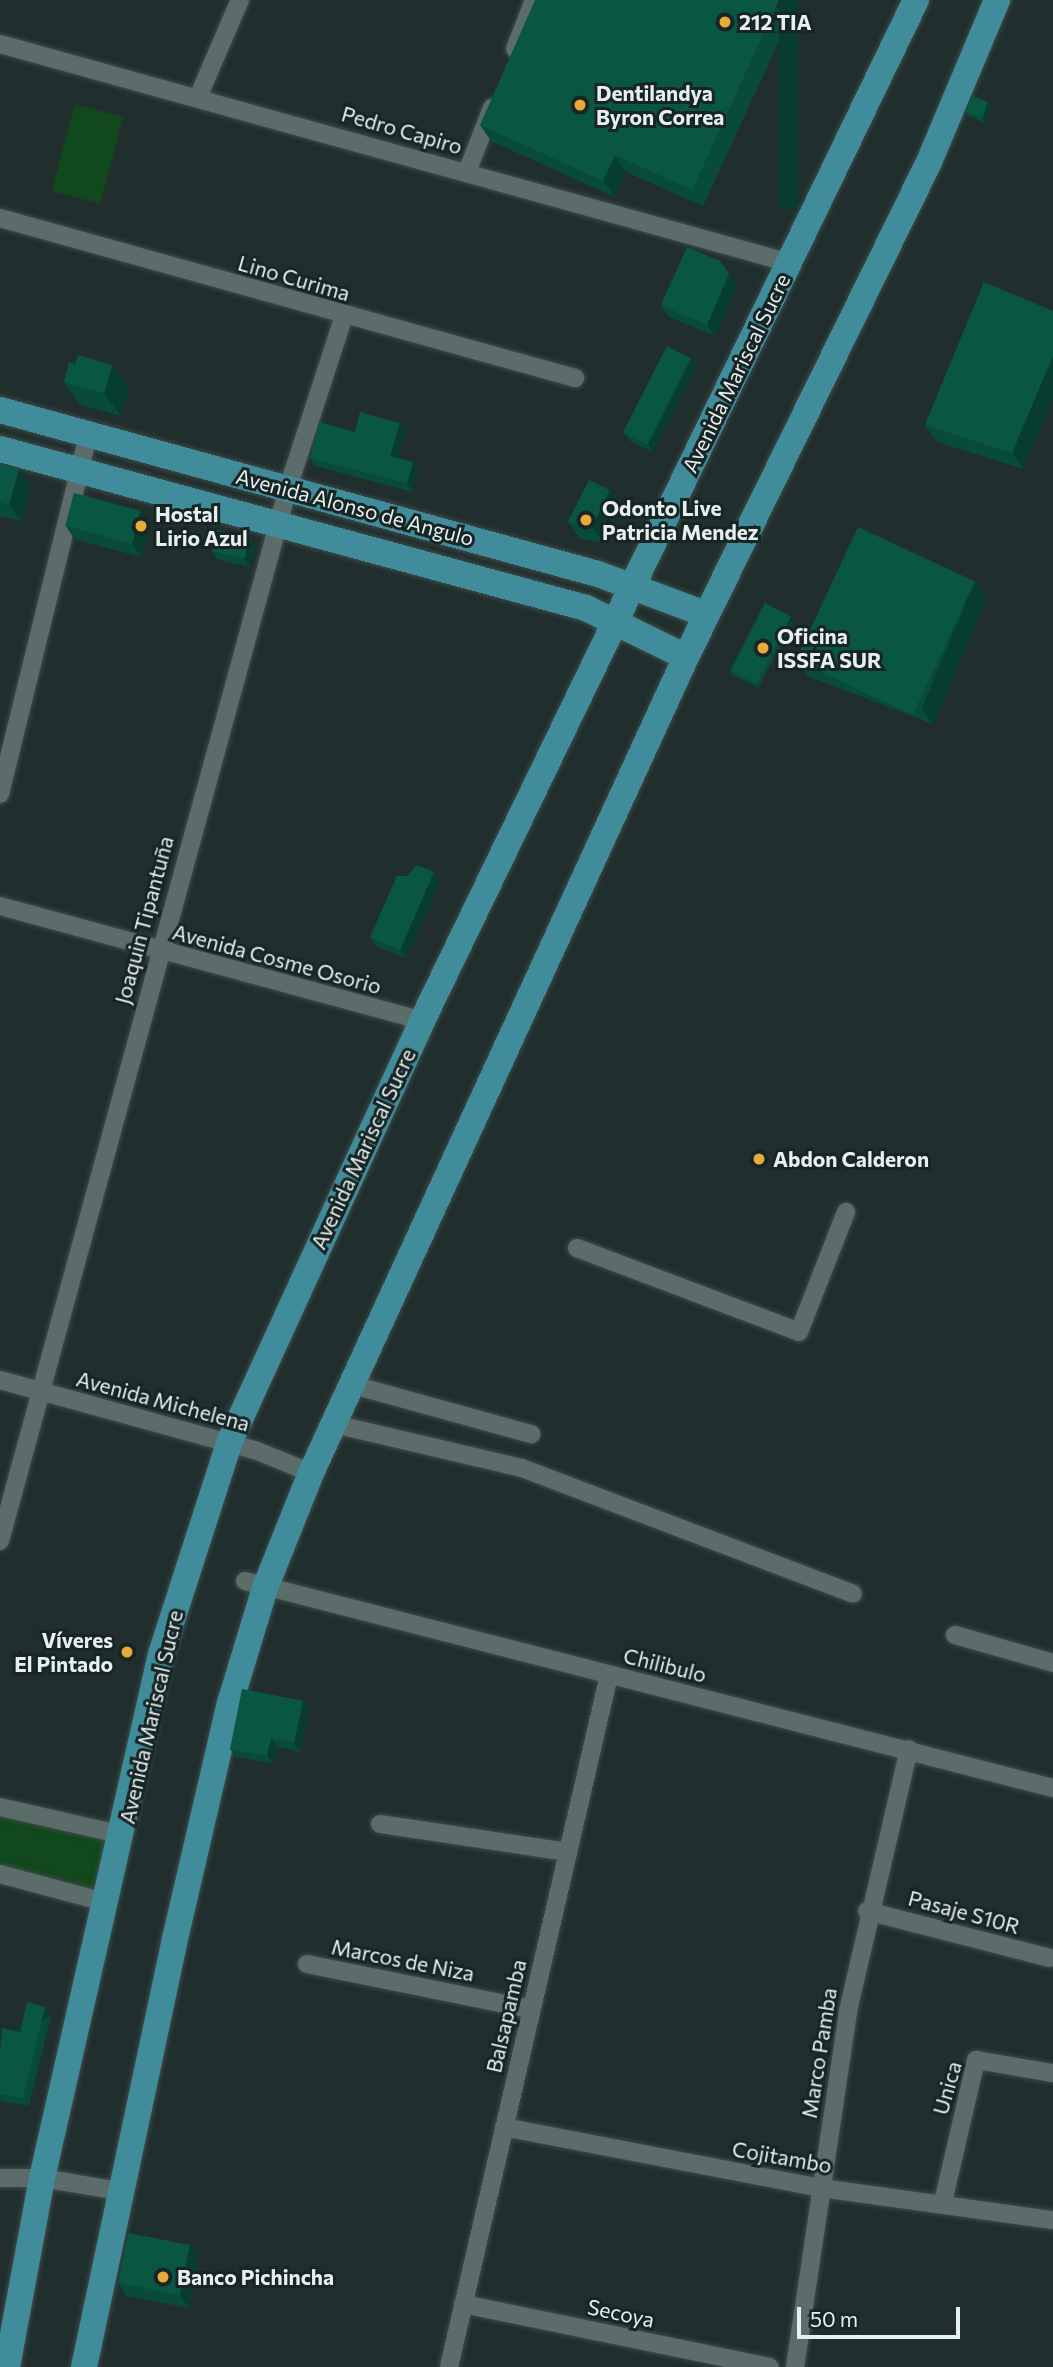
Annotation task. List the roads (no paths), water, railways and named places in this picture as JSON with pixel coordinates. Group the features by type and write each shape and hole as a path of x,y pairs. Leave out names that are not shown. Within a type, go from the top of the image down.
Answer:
{"main road":[{"name":"Avenida Mariscal Sucre","path":"5,2357 42,2178 108,1903 161,1654 229,1443 422,1021 916,0"},
{"path":"84,2367 120,2191 255,1585 353,1385 705,614 929,162 997,0"},
{"name":"Avenida Alonso de Angulo","path":"0,410 288,488 630,588 705,614"},
{"name":"Avenida Alonso de Angulo","path":"0,449 586,608 686,657"}],"street":[{"path":"199,95 240,0"},
{"path":"467,172 534,0"},
{"name":"Pedro Capiro","path":"0,44 199,95 790,263"},
{"name":"Lino Curima","path":"0,218 344,316 575,378"},
{"name":"Joaquin Tipantuña","path":"0,1541 158,952 288,488 344,316"},
{"path":"0,794 88,436"},
{"name":"Avenida Cosme Osorio","path":"0,906 158,952 422,1021"},
{"path":"577,1248 799,1332 846,1212"},
{"name":"Avenida Michelena","path":"0,1380 229,1443 312,1473"},
{"path":"353,1385 531,1434"},
{"path":"334,1424 522,1468 853,1594"},
{"name":"Chilibulo","path":"255,1585 909,1749 1053,1788"},
{"path":"955,1635 1053,1663"},
{"name":"Balsapamba","path":"449,2367 609,1675"},
{"name":"Marco Pamba","path":"795,2367 821,2188 867,1911 909,1749"},
{"path":"0,1807 123,1835"},
{"path":"380,1824 567,1852"},
{"path":"0,1874 108,1903"},
{"name":"Pasaje S10R","path":"867,1911 1050,1958"},
{"name":"Marcos de Niza","path":"307,1964 531,2009"},
{"name":"Unica","path":"943,2202 976,2060 1053,2073"},
{"name":"Cojitambo","path":"504,2127 821,2188 943,2202 1053,2220"},
{"path":"0,2179 42,2178 120,2191"},
{"name":"Secoya","path":"463,2304 770,2367"}],"place":[{"name":"212 TIA","path":"725,22"},
{"name":"Dentilandya Byron Correa","path":"580,105"},
{"name":"Odonto Live Patricia Mendez","path":"586,520"},
{"name":"Hostal Lirio Azul","path":"141,526"},
{"name":"Oficina ISSFA SUR","path":"763,648"},
{"name":"Abdon Calderon","path":"759,1159"},
{"name":"Víveres El Pintado","path":"127,1652"},
{"name":"Banco Pichincha","path":"163,2277"}]}
